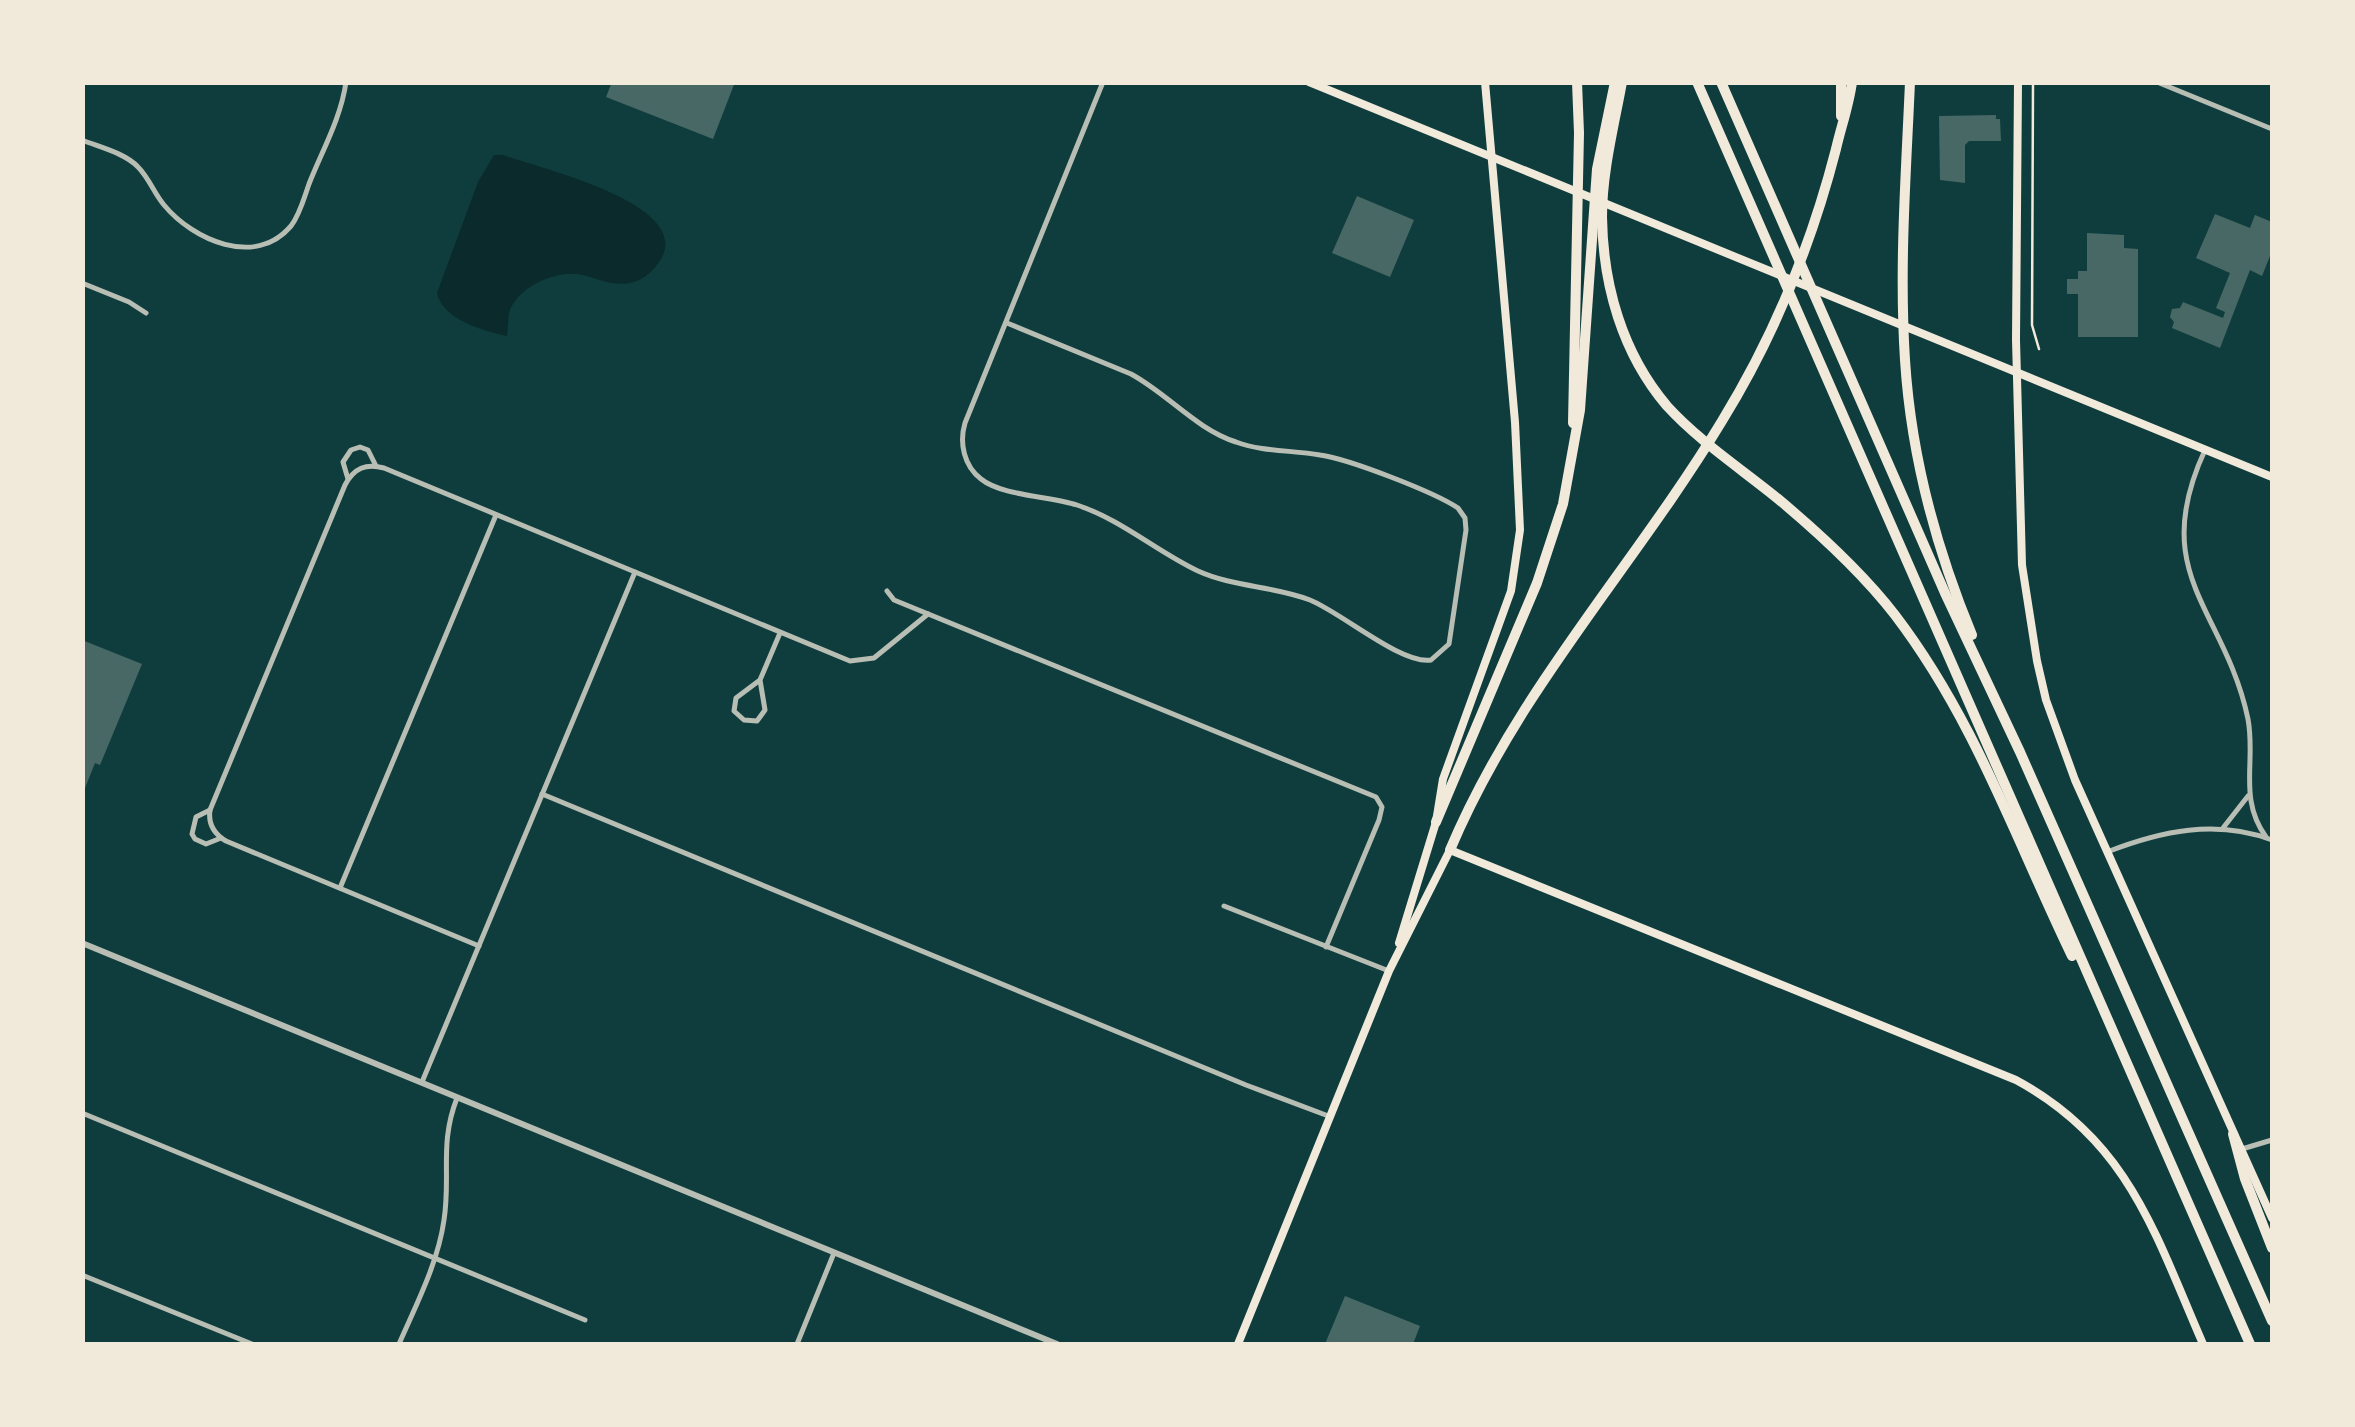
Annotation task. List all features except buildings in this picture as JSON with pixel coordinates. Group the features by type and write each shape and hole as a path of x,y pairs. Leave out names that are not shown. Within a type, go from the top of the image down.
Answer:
{"highway":[{"path":"1574,434 1571,408 1579,162 1577,82"},
{"path":"1436,822 1548,555 1563,504 1580,410 1590,242 1618,82"},
{"path":"1694,82 2250,1344"},
{"path":"1841,82 1841,128"},
{"path":"1450,850 1515,721 1692,468 1758,360 1797,275 1823,199 1852,82"},
{"path":"1910,82 1902,298 1914,438 1930,514 1953,590 2020,752"},
{"path":"1723,86 2272,1321"},
{"path":"1601,171 1608,283 1638,361 1669,407 1836,550 1892,611 1919,648 1976,742 2052,916 2134,1082"},
{"path":"2233,1134 2245,1179 2272,1248"}],"main road":[{"path":"1309,82 2272,477"},
{"path":"1238,1344 1394,961 1436,822 1444,779 1512,590 1520,530 1516,422 1485,82"},
{"path":"2018,82 2022,565 2032,639 2062,748 2272,1218"},
{"path":"1394,961 1450,850 2016,1080 2042,1094 2086,1128 2129,1183 2203,1344"}],"street":[{"path":"82,140 137,166 164,204 195,232 212,242 231,246 260,245 279,237 298,214 343,103 346,82"},
{"path":"1007,323 1132,374 1230,440 1264,450 1340,459 1458,508 1466,523 1449,644 1437,657 1414,660 1311,600 1206,574 1108,517 980,479 965,455 963,431 1103,82"},
{"path":"2156,82 2272,129"},
{"path":"82,283 146,313"},
{"path":"348,479 343,462 351,450 365,448 376,466"},
{"path":"2205,450 2187,500 2183,541 2193,583 2244,702 2251,739 2248,796 2258,826 2270,839"},
{"path":"479,946 221,838 212,826 210,810 348,479 361,468 376,466 840,658 858,662 880,654 928,614"},
{"path":"340,888 496,515"},
{"path":"421,1083 635,572"},
{"path":"887,591 894,600 1369,792 1382,808 1326,947"},
{"path":"760,680 765,710 756,721 744,720 734,710 736,698 760,680 780,633"},
{"path":"542,794 1331,1116"},
{"path":"2223,828 2248,796"},
{"path":"210,810 196,817 192,834 206,844 221,838"},
{"path":"2107,852 2176,831 2223,828 2270,839"},
{"path":"1224,906 1390,972"},
{"path":"82,943 1057,1344"},
{"path":"399,1344 435,1258 446,1206 444,1149 458,1098"},
{"path":"82,1113 585,1320"},
{"path":"2242,1149 2272,1140"},
{"path":"797,1344 834,1253"},
{"path":"82,1275 252,1344"}],"path":[{"path":"2033,82 2032,325 2039,348"}],"water":[{"path":"494,155 576,178 632,203 653,219 664,236 661,259 645,276 629,283 568,274 537,283 513,304 507,336 456,317 437,293 478,182"}]}
